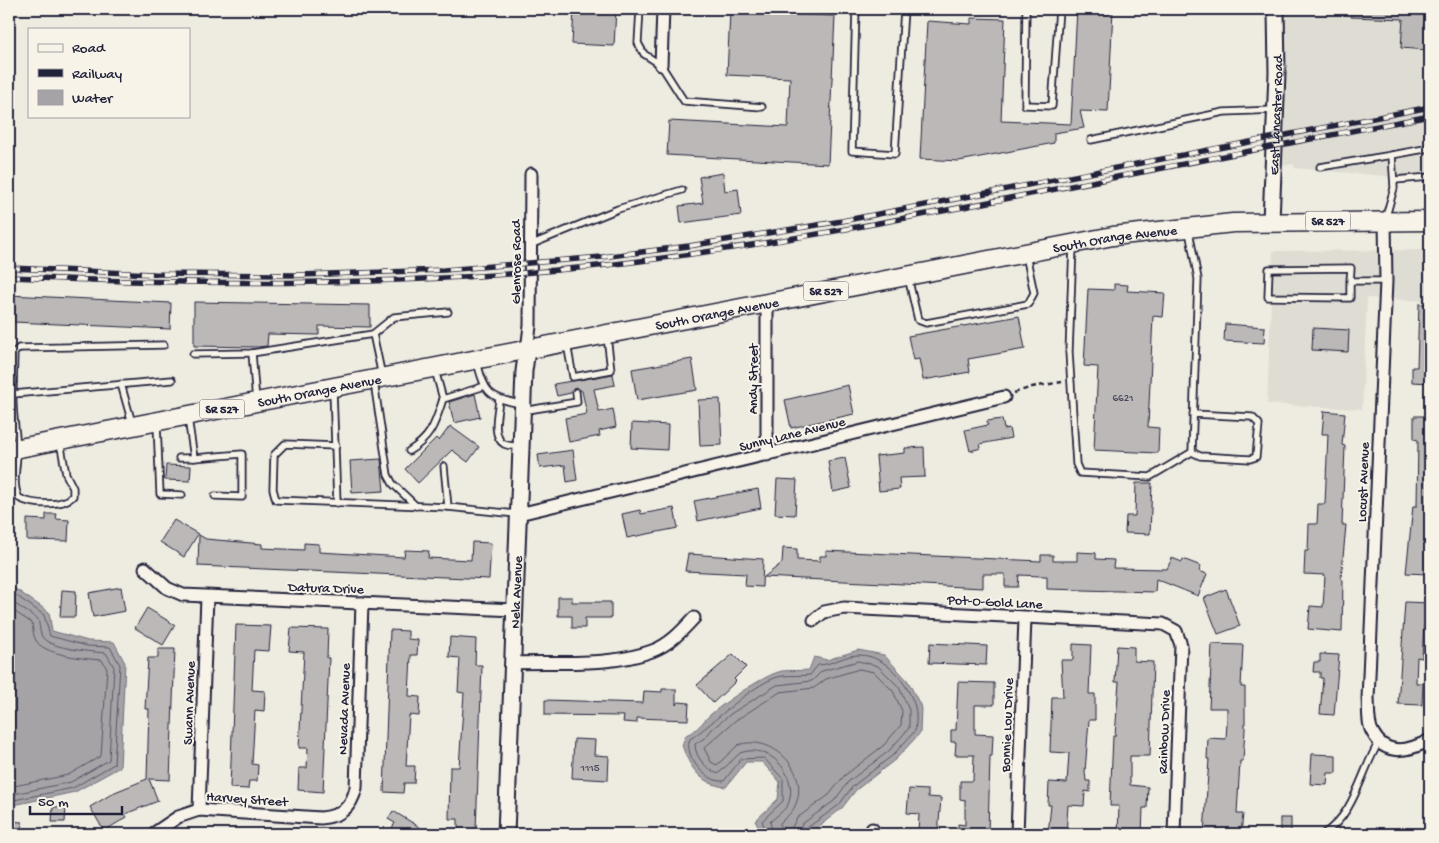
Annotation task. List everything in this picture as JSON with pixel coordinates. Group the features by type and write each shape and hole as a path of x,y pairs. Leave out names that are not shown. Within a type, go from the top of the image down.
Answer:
{"main road":[{"name":"South Orange Avenue","path":"13,450 1073,244 1188,226 1271,221 1430,221"}],"street":[{"path":"661,65 663,9"},
{"name":"East Lancaster Road","path":"1271,221 1276,110 1276,9"},
{"name":"Glenrose Road","path":"527,350 530,326 531,174"},
{"name":"Locust Avenue","path":"1379,742 1372,733 1368,699 1386,281 1385,221"},
{"name":"Andy Street","path":"767,303 767,455"},
{"name":"Nela Avenue","path":"506,834 521,447 527,350"},
{"name":"Sunny Lane Avenue","path":"519,514 1004,397"},
{"name":"Datura Drive","path":"145,568 167,588 183,595 514,610"},
{"name":"Swann Avenue","path":"199,810 207,597"},
{"name":"Nevada Avenue","path":"344,812 352,803 356,788 362,603"},
{"name":"Pot-O-Gold Lane","path":"814,620 824,612 844,608 1163,624 1176,631"},
{"path":"513,663 594,661 632,657 653,650 676,636 694,618"},
{"name":"Bonnie Lou Drive","path":"1017,834 1025,618"},
{"name":"Rainbow Drive","path":"1174,834 1181,645 1176,631"},
{"path":"1379,742 1396,751 1408,750 1430,740"},
{"name":"Harvey Street","path":"153,834 178,817 199,810 321,818 333,817 344,812"}],"lane":[{"path":"640,9 638,43 644,54 661,65 684,101 762,106"},
{"path":"856,9 852,150 895,154 904,9"},
{"path":"1026,9 1025,105 1052,106 1059,9"},
{"path":"1091,140 1224,112 1276,110"},
{"path":"1320,167 1430,148"},
{"path":"1385,221 1395,180 1392,155"},
{"path":"1395,180 1430,176"},
{"path":"530,245 618,209 682,190"},
{"path":"1188,226 1198,279 1192,452"},
{"path":"1073,244 1069,352 1076,464 1080,473 1150,477 1192,452"},
{"path":"908,276 918,320 926,324 1028,304 1034,293 1026,253"},
{"path":"1269,268 1351,268 1350,281 1350,298 1268,297 1269,268"},
{"path":"1350,281 1386,281"},
{"path":"193,354 252,353 373,334 394,317 448,312"},
{"path":"373,334 378,379 380,426 388,475 393,484 416,506"},
{"path":"567,342 573,378 611,370 607,334"},
{"path":"60,441 66,474 73,488 73,496 63,502 26,502 19,498 15,482 12,414 14,353 19,348 164,345"},
{"path":"252,353 256,402"},
{"path":"476,360 487,391 499,400 523,408 577,402 576,392"},
{"path":"409,451 422,443 432,430 443,399 434,368"},
{"path":"13,394 172,380"},
{"path":"121,384 133,426"},
{"path":"443,399 485,386"},
{"path":"333,388 337,503"},
{"path":"499,400 497,430 499,437 505,444 521,447"},
{"path":"1192,452 1200,456 1250,459 1256,457 1259,424 1252,417 1193,414"},
{"path":"188,416 194,458"},
{"path":"157,422 160,494 182,495"},
{"path":"336,446 284,444 274,455 273,490 276,500 448,507 519,514"},
{"path":"180,458 242,454 242,497 215,496"},
{"path":"444,466 448,507"},
{"path":"1323,834 1334,828 1347,809 1379,742"}],"path":[{"path":"1004,397 1032,387 1071,380"}],"shaded area":[{"path":"1282,9 1430,9 1430,180 1294,168 1294,164 1276,167"},
{"path":"1430,250 1430,301 1367,298 1362,409 1267,404 1273,251"}],"water":[{"path":"14,588 49,612 52,631 88,641 114,642 125,663 120,767 75,792 9,806 9,590"},
{"path":"858,650 884,655 908,681 921,707 920,733 896,759 856,790 842,808 817,828 806,834 763,834 755,821 778,799 780,782 762,762 746,762 726,787 710,783 697,774 688,761 682,745 686,735 696,729 729,700 774,673 809,670 814,657 827,660"}],"building":[{"path":"574,9 616,9 614,46 572,44"},
{"path":"1077,9 1113,9 1108,112 1080,111 1084,128 1054,133 1054,143 959,161 920,159 927,21 971,24 971,18 1005,19 1001,121 1071,124"},
{"path":"1351,9 1430,9 1427,50 1401,48 1403,19 1351,17"},
{"path":"730,12 835,16 828,164 667,155 669,121 788,127 790,78 727,75"},
{"path":"723,173 725,191 738,189 741,215 681,223 679,206 703,203 699,177"},
{"path":"1114,284 1128,285 1127,291 1165,293 1163,317 1153,316 1148,427 1159,428 1158,453 1094,450 1098,367 1084,366 1088,289 1114,290"},
{"path":"9,295 171,303 170,329 13,322 14,311 9,311"},
{"path":"194,302 370,305 370,327 319,326 319,335 268,334 267,346 258,347 194,346"},
{"path":"1419,304 1430,304 1430,383 1412,382 1412,367 1417,367"},
{"path":"1019,316 1025,349 968,359 970,372 923,380 919,359 913,360 908,336"},
{"path":"1225,324 1265,327 1264,343 1224,341"},
{"path":"1313,328 1349,330 1348,352 1312,350"},
{"path":"692,359 697,390 637,400 632,369"},
{"path":"613,374 615,385 594,389 599,412 613,409 616,427 599,431 600,436 569,442 565,418 587,414 582,391 575,387 571,393 557,396 554,384"},
{"path":"848,385 854,414 791,428 785,400"},
{"path":"475,394 480,417 454,423 449,402"},
{"path":"720,399 722,445 700,446 698,400"},
{"path":"1324,411 1345,413 1342,445 1345,446 1342,525 1346,525 1341,579 1343,580 1342,632 1308,629 1310,606 1323,607 1325,575 1304,574 1305,551 1308,551 1309,524 1317,524 1318,504 1325,504 1328,434 1322,434"},
{"path":"1414,416 1430,416 1430,569 1428,574 1406,573 1413,506 1417,506 1418,440 1414,439"},
{"path":"1002,419 1004,429 1009,428 1011,438 980,444 981,448 970,451 965,430 988,425 987,421"},
{"path":"632,423 668,425 667,450 631,448"},
{"path":"450,426 479,447 468,462 452,450 418,483 405,469 436,438 439,441"},
{"path":"924,447 925,477 899,478 900,489 879,491 876,456 905,453 905,448"},
{"path":"573,450 577,480 567,482 565,465 540,468 538,455"},
{"path":"845,458 851,488 833,492 828,461"},
{"path":"381,459 384,491 352,493 350,461"},
{"path":"166,465 191,466 190,481 165,480"},
{"path":"777,479 797,480 795,515 775,514"},
{"path":"1136,483 1152,483 1150,534 1125,533 1126,516 1135,516"},
{"path":"758,489 761,508 698,521 694,501"},
{"path":"674,508 678,528 627,538 622,514 640,510 641,514"},
{"path":"46,514 57,514 56,519 69,520 68,541 27,540 27,519 46,520"},
{"path":"174,520 198,534 184,557 160,542"},
{"path":"199,535 206,539 262,544 262,548 304,550 304,543 319,544 319,552 404,557 405,550 429,551 428,558 471,560 472,542 491,543 489,579 198,566"},
{"path":"783,548 797,549 797,560 820,561 820,556 826,556 826,551 1041,561 1041,555 1053,555 1053,561 1077,561 1077,552 1096,553 1096,559 1114,560 1113,568 1167,569 1172,558 1182,562 1183,559 1201,566 1199,571 1207,574 1198,596 1156,579 1155,592 1047,589 1047,576 1019,575 1018,587 1005,587 1005,574 983,574 983,588 764,577 782,563"},
{"path":"688,554 763,559 762,587 745,586 746,574 685,571"},
{"path":"121,587 125,611 93,617 89,593"},
{"path":"1226,589 1240,626 1218,634 1204,598"},
{"path":"62,590 76,591 75,617 60,617"},
{"path":"558,597 572,597 572,602 611,602 611,618 585,618 585,628 572,628 572,616 558,616"},
{"path":"1405,602 1430,603 1430,626 1424,625 1422,658 1417,657 1416,683 1423,683 1422,705 1398,704"},
{"path":"147,608 175,625 163,645 135,628"},
{"path":"236,625 271,626 269,651 254,650 252,690 265,691 264,711 255,710 252,764 258,765 257,781 249,781 248,789 230,788"},
{"path":"291,628 328,629 327,658 329,658 323,792 298,790 299,768 307,768 308,748 299,748 304,652 289,651"},
{"path":"390,630 408,631 408,639 418,640 417,655 411,655 409,696 420,697 419,716 409,715 406,766 415,766 414,783 404,783 403,793 384,792"},
{"path":"450,637 476,639 475,665 482,665 476,831 458,830 458,819 449,819 450,767 459,767 464,693 458,692 460,658 449,657"},
{"path":"930,643 987,646 986,665 929,663"},
{"path":"1073,644 1091,645 1089,694 1095,694 1095,720 1089,720 1085,772 1086,781 1090,781 1090,792 1085,791 1084,806 1068,805 1066,834 1048,834 1051,805 1048,805 1049,782 1067,783 1069,753 1050,752 1052,697 1063,697 1061,660 1073,660"},
{"path":"1212,644 1243,645 1241,687 1245,687 1245,729 1243,761 1240,761 1237,814 1243,814 1241,834 1204,833 1209,759 1207,759 1208,738 1226,739 1227,722 1227,708 1209,708"},
{"path":"1117,646 1134,647 1134,661 1153,662 1150,756 1130,756 1130,785 1148,787 1147,808 1143,808 1142,834 1118,834 1119,806 1110,806 1113,736 1115,736 1119,682 1115,682"},
{"path":"158,649 175,649 170,780 149,779 158,801 125,814 127,817 104,831 90,807 115,792 147,779 149,709 145,709 148,658 158,658"},
{"path":"733,654 746,667 734,679 736,681 713,703 697,685"},
{"path":"1320,654 1339,655 1334,715 1320,714 1323,678 1320,678 1320,672 1313,672 1314,662 1320,662"},
{"path":"958,682 994,683 994,705 975,705 975,734 993,735 992,756 990,756 988,834 958,834 958,824 965,825 965,800 960,799 960,781 973,781 974,755 955,755 956,742 951,742 951,730 956,730"},
{"path":"662,689 676,689 676,705 679,702 689,703 688,720 637,718 637,723 623,722 624,716 545,715 545,700 643,703 644,691 662,692"},
{"path":"574,739 595,740 594,755 609,756 608,780 572,778"},
{"path":"1312,754 1336,755 1336,773 1328,773 1327,785 1310,784"},
{"path":"909,789 928,790 928,797 941,798 938,834 918,833 919,814 907,813"},
{"path":"53,807 66,807 65,822 52,822"},
{"path":"393,811 421,828 417,834 388,834 395,823 388,819"},
{"path":"1280,818 1291,818 1291,834 1280,834"},
{"path":"9,821 22,822 21,834 9,834"}],"railway":[{"path":"9,268 154,274 300,275 444,270 602,257 689,246 842,221 1430,107"},
{"path":"9,277 234,283 383,281 532,272 607,265 711,251 865,225 1430,116"}]}
